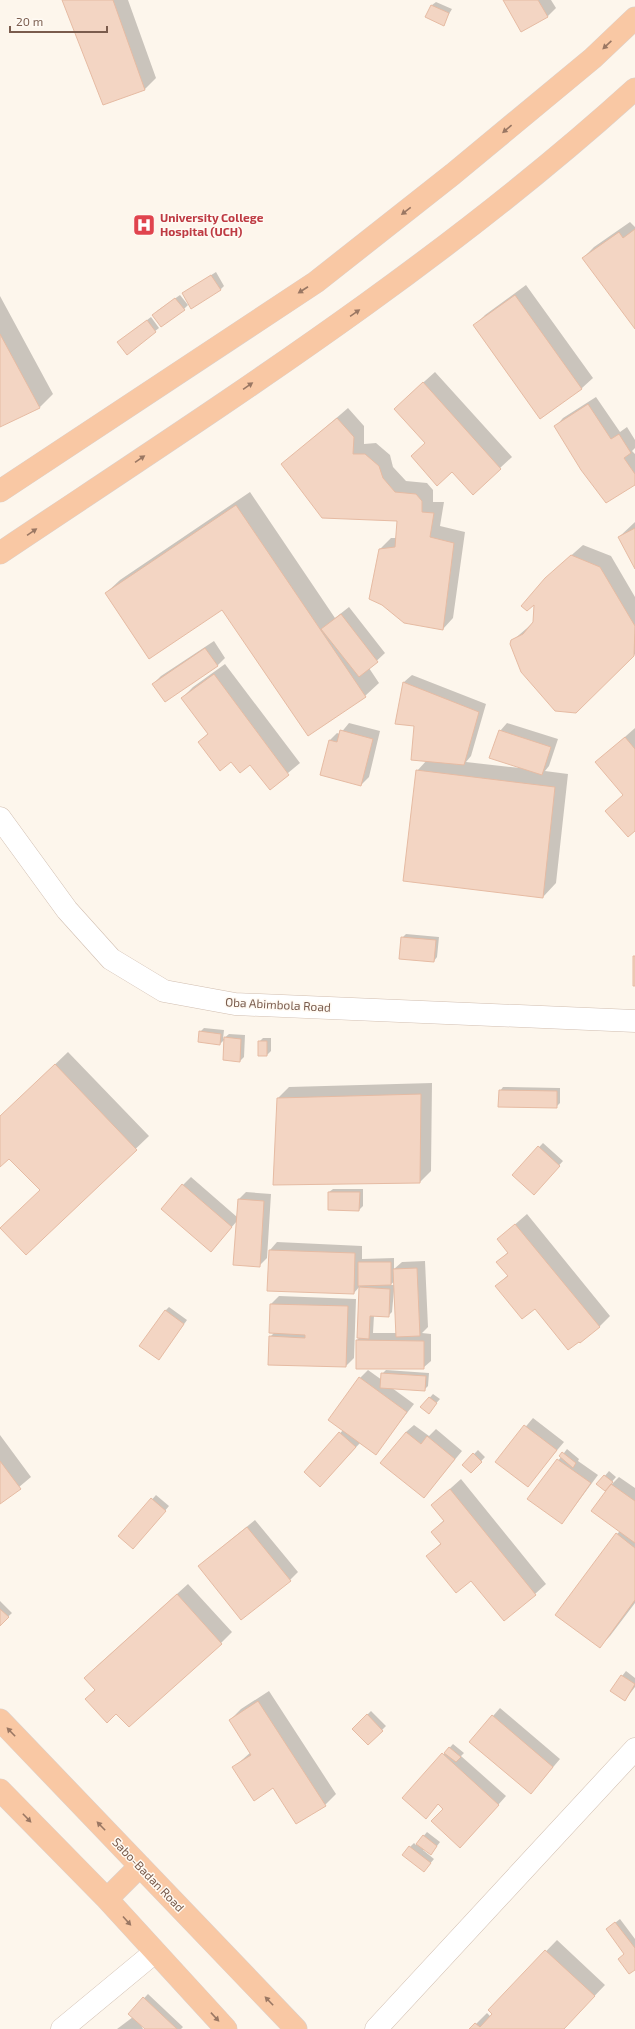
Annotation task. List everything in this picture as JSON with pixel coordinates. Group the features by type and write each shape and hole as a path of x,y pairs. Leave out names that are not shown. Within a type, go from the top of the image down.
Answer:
{"highway":[{"path":"0,490 316,282 453,174 592,58 635,18"},
{"path":"0,553 359,310 476,223 590,131 635,90"},
{"name":"Sabo-Badan Road","path":"0,1720 296,2029"},
{"path":"0,1790 107,1899 226,2029"},
{"path":"107,1899 140,1866"}],"street":[{"name":"Oba Abimbola Road","path":"0,818 68,910 111,959 164,992 235,1004 635,1021"},
{"path":"376,2029 635,1749"},
{"path":"62,2029 155,1952"}],"building":[{"path":"62,0 113,0 145,90 103,105"},
{"path":"503,0 538,0 548,17 521,32"},
{"path":"431,5 449,13 444,26 425,17"},
{"path":"635,229 635,329 582,258 619,232 623,238"},
{"path":"211,275 221,290 191,309 182,293"},
{"path":"515,295 582,389 540,419 473,325"},
{"path":"175,298 185,310 161,327 152,315"},
{"path":"147,320 156,332 127,355 117,342"},
{"path":"0,334 40,408 0,427"},
{"path":"423,382 501,469 473,495 452,472 437,486 411,456 425,443 394,409"},
{"path":"588,404 611,439 619,434 631,453 624,458 635,474 635,485 606,503 581,470 554,426"},
{"path":"337,418 354,437 353,454 365,454 379,466 383,478 395,492 416,494 422,501 422,512 434,513 430,537 454,543 443,630 404,623 382,605 369,599 379,549 395,547 397,521 322,518 281,464"},
{"path":"236,505 366,697 308,736 222,610 149,659 105,593"},
{"path":"635,528 635,569 618,537"},
{"path":"571,555 600,567 635,626 634,656 576,713 555,711 521,672 510,644 511,640 523,634 533,622 534,605 527,611 521,606 545,578"},
{"path":"341,614 378,662 359,677 321,629"},
{"path":"205,648 218,666 165,702 152,684"},
{"path":"214,674 289,775 270,790 250,765 240,773 231,762 220,771 198,742 208,734 181,698"},
{"path":"403,682 479,712 464,765 411,760 414,726 395,724"},
{"path":"340,730 373,739 361,786 320,775 329,740 337,742"},
{"path":"499,730 551,747 542,775 489,758"},
{"path":"625,737 635,749 635,831 628,837 605,811 623,795 595,762"},
{"path":"416,770 555,787 543,898 403,881"},
{"path":"401,937 436,940 434,962 399,959"},
{"path":"633,956 635,956 635,986 633,986"},
{"path":"199,1031 221,1034 220,1045 198,1042"},
{"path":"224,1037 241,1039 240,1062 223,1060"},
{"path":"258,1041 267,1041 267,1056 258,1056"},
{"path":"55,1064 137,1150 26,1255 0,1228 40,1190 9,1159 0,1167 0,1116"},
{"path":"499,1090 557,1091 557,1108 498,1107"},
{"path":"421,1094 420,1183 273,1185 277,1098"},
{"path":"538,1146 560,1166 534,1195 512,1175"},
{"path":"182,1184 232,1227 211,1252 161,1209"},
{"path":"328,1192 360,1192 359,1211 328,1210"},
{"path":"238,1199 264,1201 260,1267 233,1265"},
{"path":"515,1224 600,1327 580,1343 579,1342 568,1350 535,1309 522,1319 495,1286 508,1276 496,1262 508,1253 497,1239"},
{"path":"269,1250 355,1253 354,1294 267,1291"},
{"path":"358,1262 391,1262 391,1285 358,1286"},
{"path":"417,1268 420,1336 396,1337 393,1269"},
{"path":"359,1287 390,1289 389,1317 370,1316 369,1339 357,1338"},
{"path":"270,1304 348,1306 346,1367 268,1365 269,1336 305,1338 305,1335 269,1333"},
{"path":"165,1310 184,1324 159,1360 139,1346"},
{"path":"356,1340 424,1341 424,1369 356,1369"},
{"path":"381,1373 426,1376 425,1391 380,1388"},
{"path":"359,1377 407,1412 376,1455 328,1420"},
{"path":"429,1397 437,1403 429,1414 420,1407"},
{"path":"524,1425 557,1450 528,1487 495,1462"},
{"path":"339,1432 356,1447 320,1487 304,1472"},
{"path":"406,1432 421,1444 427,1436 455,1459 424,1498 380,1463"},
{"path":"562,1452 576,1463 573,1468 559,1456"},
{"path":"473,1453 482,1462 471,1473 462,1465"},
{"path":"557,1459 591,1483 562,1524 527,1499"},
{"path":"0,1461 21,1489 0,1504"},
{"path":"604,1475 613,1482 605,1491 596,1484"},
{"path":"611,1484 635,1501 635,1543 591,1511"},
{"path":"450,1489 536,1595 504,1621 471,1581 456,1593 426,1556 441,1544 431,1532 444,1521 431,1505"},
{"path":"151,1498 166,1511 133,1549 118,1536"},
{"path":"247,1527 291,1581 241,1620 198,1566"},
{"path":"616,1533 635,1548 635,1600 600,1648 555,1615"},
{"path":"177,1594 222,1644 129,1727 116,1714 107,1723 85,1699 95,1690 84,1678"},
{"path":"0,1609 9,1617 0,1626"},
{"path":"621,1675 635,1684 625,1701 610,1691"},
{"path":"258,1701 326,1806 296,1824 273,1788 254,1801 232,1767 251,1755 229,1720"},
{"path":"367,1714 383,1731 368,1745 352,1729"},
{"path":"492,1715 553,1767 531,1794 469,1742"},
{"path":"449,1747 461,1757 456,1762 444,1753"},
{"path":"442,1753 499,1805 460,1848 431,1821 443,1809 438,1804 426,1819 402,1798"},
{"path":"423,1835 437,1846 431,1855 416,1844"},
{"path":"409,1846 431,1863 424,1872 402,1855"},
{"path":"615,1922 635,1948 635,1970 629,1974 618,1959 624,1954 606,1929"},
{"path":"545,1950 595,1996 564,2029 469,2029 475,2023 480,2027 492,2014 488,2010"},
{"path":"143,1997 177,2029 145,2029 128,2014"}],"place":[{"name":"University College Hospital (UCH)","path":"144,225"}]}
